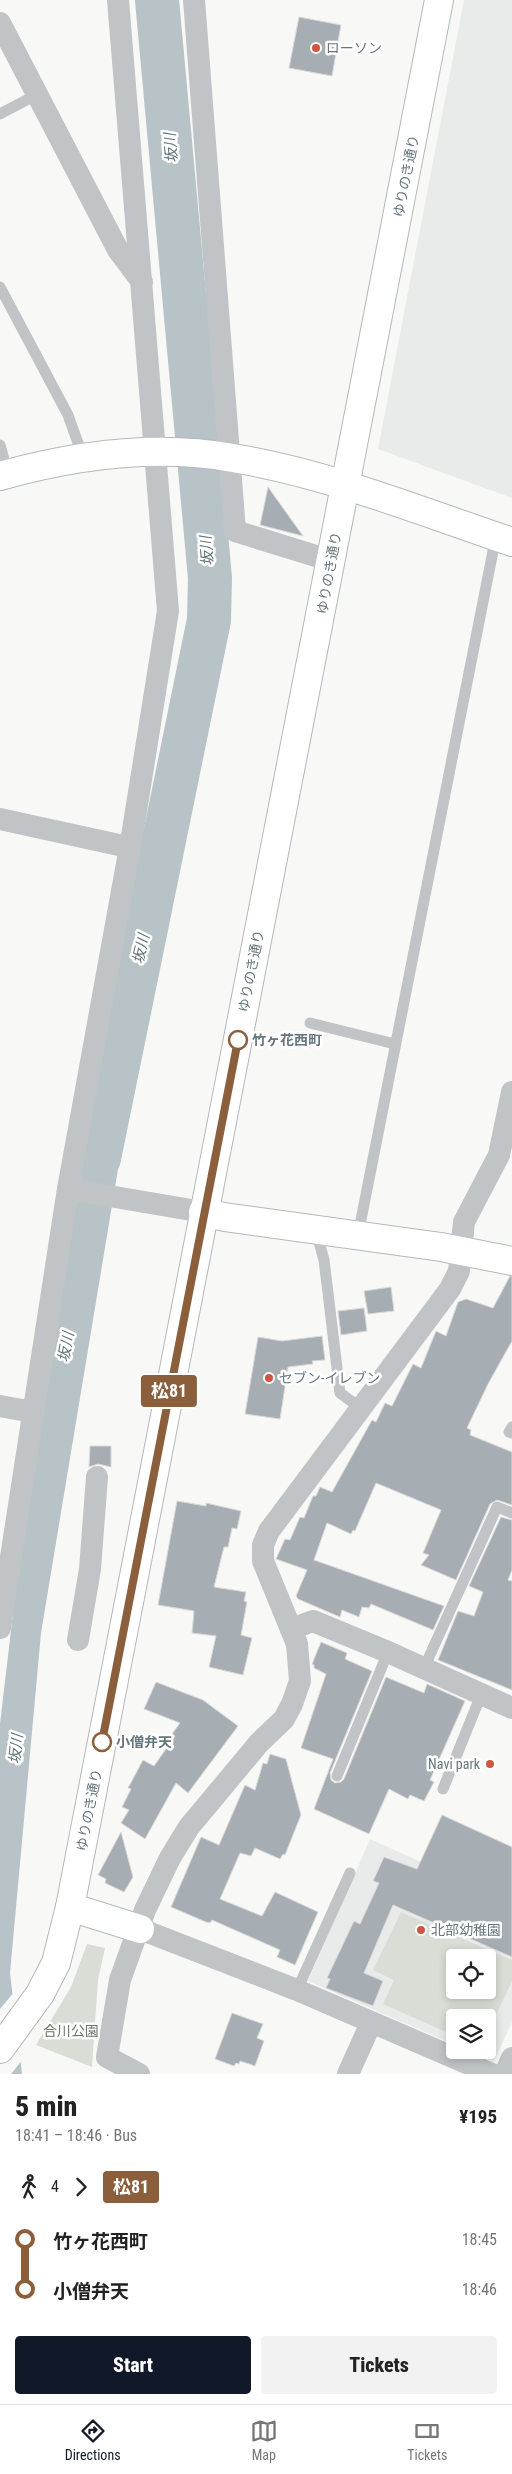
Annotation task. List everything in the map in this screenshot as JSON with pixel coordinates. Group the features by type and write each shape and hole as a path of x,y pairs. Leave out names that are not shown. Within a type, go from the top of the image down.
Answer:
{"street":[{"path":"0,1628 33,1412 72,1190 168,611 159,452 142,282 118,0"},
{"path":"194,0 227,457 235,531 332,561"},
{"name":"ゆりのき通り","path":"0,2048 22,2021 40,1994 56,1963 70,1907 203,1212 332,561 344,484 440,0"},
{"path":"0,23 118,250 142,282"},
{"path":"4,475 83,457 159,452 227,457 296,471 344,484 504,539"},
{"path":"0,820 128,847"},
{"path":"139,2074 107,2057 120,1980 140,1929 145,1910 170,1858 189,1827 259,1743 284,1719 292,1704 300,1681 297,1644 263,1561 263,1545 269,1530 362,1409 450,1289 460,1271 464,1222 500,1155 512,1092"},
{"path":"72,1190 203,1212 462,1250 512,1261"},
{"path":"0,1406 33,1412"},
{"path":"78,1640 90,1569 97,1477"},
{"path":"290,1628 313,1621 388,1652 512,1708"},
{"path":"70,1907 140,1929 297,1990 492,2074"},
{"path":"348,2074 371,2023"},
{"path":"505,2074 512,2058"}],"lane":[{"path":"0,114 36,95"},
{"path":"0,287 68,415 83,457"},
{"path":"0,445 4,475"},
{"path":"358,1235 395,1044 504,539"},
{"path":"310,1023 395,1044"},
{"path":"316,1229 324,1260 340,1393 362,1409"},
{"path":"512,1427 509,1432 512,1433"},
{"path":"424,1668 497,1507 512,1514"},
{"path":"337,1776 388,1652"},
{"path":"443,1788 481,1695"},
{"path":"297,1990 350,1873"}],"shaded area":[{"path":"464,0 512,0 512,498 378,449"},
{"name":"北部幼稚園","path":"370,1839 512,1903 512,2022 496,2057 496,2009 446,2009 446,2041 308,1981"}],"green space":[{"path":"401,1912 487,1949 446,1949 446,1999 496,1999 496,1953 512,1960 512,1981 496,2015 496,2009 446,2009 446,2032 383,2004 394,1980 373,1970"},
{"name":"合川公園","path":"87,1944 105,1948 98,1980 92,2067 36,2045 71,1987"}],"water":[{"path":"91,1095 129,1103 41,1633 10,1973 22,2074 0,2074 0,1724 26,1503"}],"pier":[{"path":"15,1991 23,2059 11,2074 0,2074 0,2009"}],"building":[{"path":"299,17 341,25 332,76 289,68"},
{"path":"268,487 303,536 260,525"},
{"path":"510,1276 512,1276 512,1341 488,1384 467,1428 471,1430 470,1435 512,1452 512,1505 497,1500 490,1504 456,1580 421,1565 429,1555 423,1553 441,1510 376,1483 355,1531 353,1530 351,1534 327,1523 314,1560 444,1606 433,1630 371,1604 369,1608 362,1607 359,1617 342,1610 340,1617 298,1599 296,1596 307,1570 276,1559 285,1539 290,1540 300,1517 304,1518 313,1496 316,1496 320,1487 332,1492 372,1420 376,1422 385,1403 392,1406 413,1364 421,1368 436,1331 446,1336 458,1302 466,1299 493,1308"},
{"path":"391,1287 394,1311 368,1314 364,1291"},
{"path":"364,1308 367,1331 341,1335 338,1311"},
{"name":"セブン-イレブン","path":"322,1336 325,1360 312,1361 313,1364 288,1367 280,1419 245,1414 258,1337 282,1341"},
{"path":"90,1446 111,1446 111,1467 98,1464 89,1467"},
{"path":"177,1501 206,1506 206,1503 241,1511 237,1529 232,1528 228,1547 224,1547 214,1587 246,1592 244,1601 247,1602 241,1635 252,1638 243,1675 209,1667 216,1636 192,1633 194,1611 158,1605"},
{"path":"501,1517 512,1520 512,1570 508,1580 512,1581 512,1690 438,1660 458,1611 474,1616 483,1592 469,1586"},
{"path":"321,1642 347,1653 345,1659 372,1671 330,1773 331,1780 335,1783 341,1782 344,1779 386,1677 424,1693 427,1684 465,1701 430,1780 434,1782 424,1801 410,1795 408,1799 389,1789 369,1834 314,1809 333,1759 301,1748 326,1674 314,1668 312,1664"},
{"path":"156,1682 203,1700 238,1726 188,1793 176,1783 145,1839 121,1823 129,1810 122,1807 131,1789 128,1788 143,1760 154,1766 175,1736 172,1734 180,1723 144,1709"},
{"path":"270,1754 286,1759 301,1815 285,1855 283,1854 280,1859 255,1848 251,1856 240,1853 220,1899 262,1916 275,1892 318,1912 295,1965 277,1957 280,1950 212,1920 210,1923 206,1922 171,1907 201,1837 219,1845 245,1785 255,1790 263,1763 267,1764"},
{"path":"442,1815 512,1847 512,1957 393,1905 364,1973 383,1981 373,2006 326,1988 330,1979 327,1978 354,1921 360,1924 379,1883 373,1881 384,1857 417,1869"},
{"path":"121,1832 133,1877 124,1892 105,1883 106,1879 98,1875"},
{"path":"232,2013 263,2024 257,2038 264,2041 255,2066 240,2061 239,2064 236,2063 234,2066 215,2059"}],"waterway":[{"name":"坂川","path":"99,1158 209,620 210,578 157,0"}],"bus line":[{"name":"松81","path":"102,1742 203,1212 238,1040"}],"place":[{"name":"ローソン","path":"316,48"},
{"name":"竹ヶ花西町","path":"238,1040"},
{"name":"セブン-イレブン","path":"269,1378"},
{"name":"小僧弁天","path":"102,1742"},
{"name":"Navi park","path":"490,1764"},
{"name":"北部幼稚園","path":"421,1930"}]}
